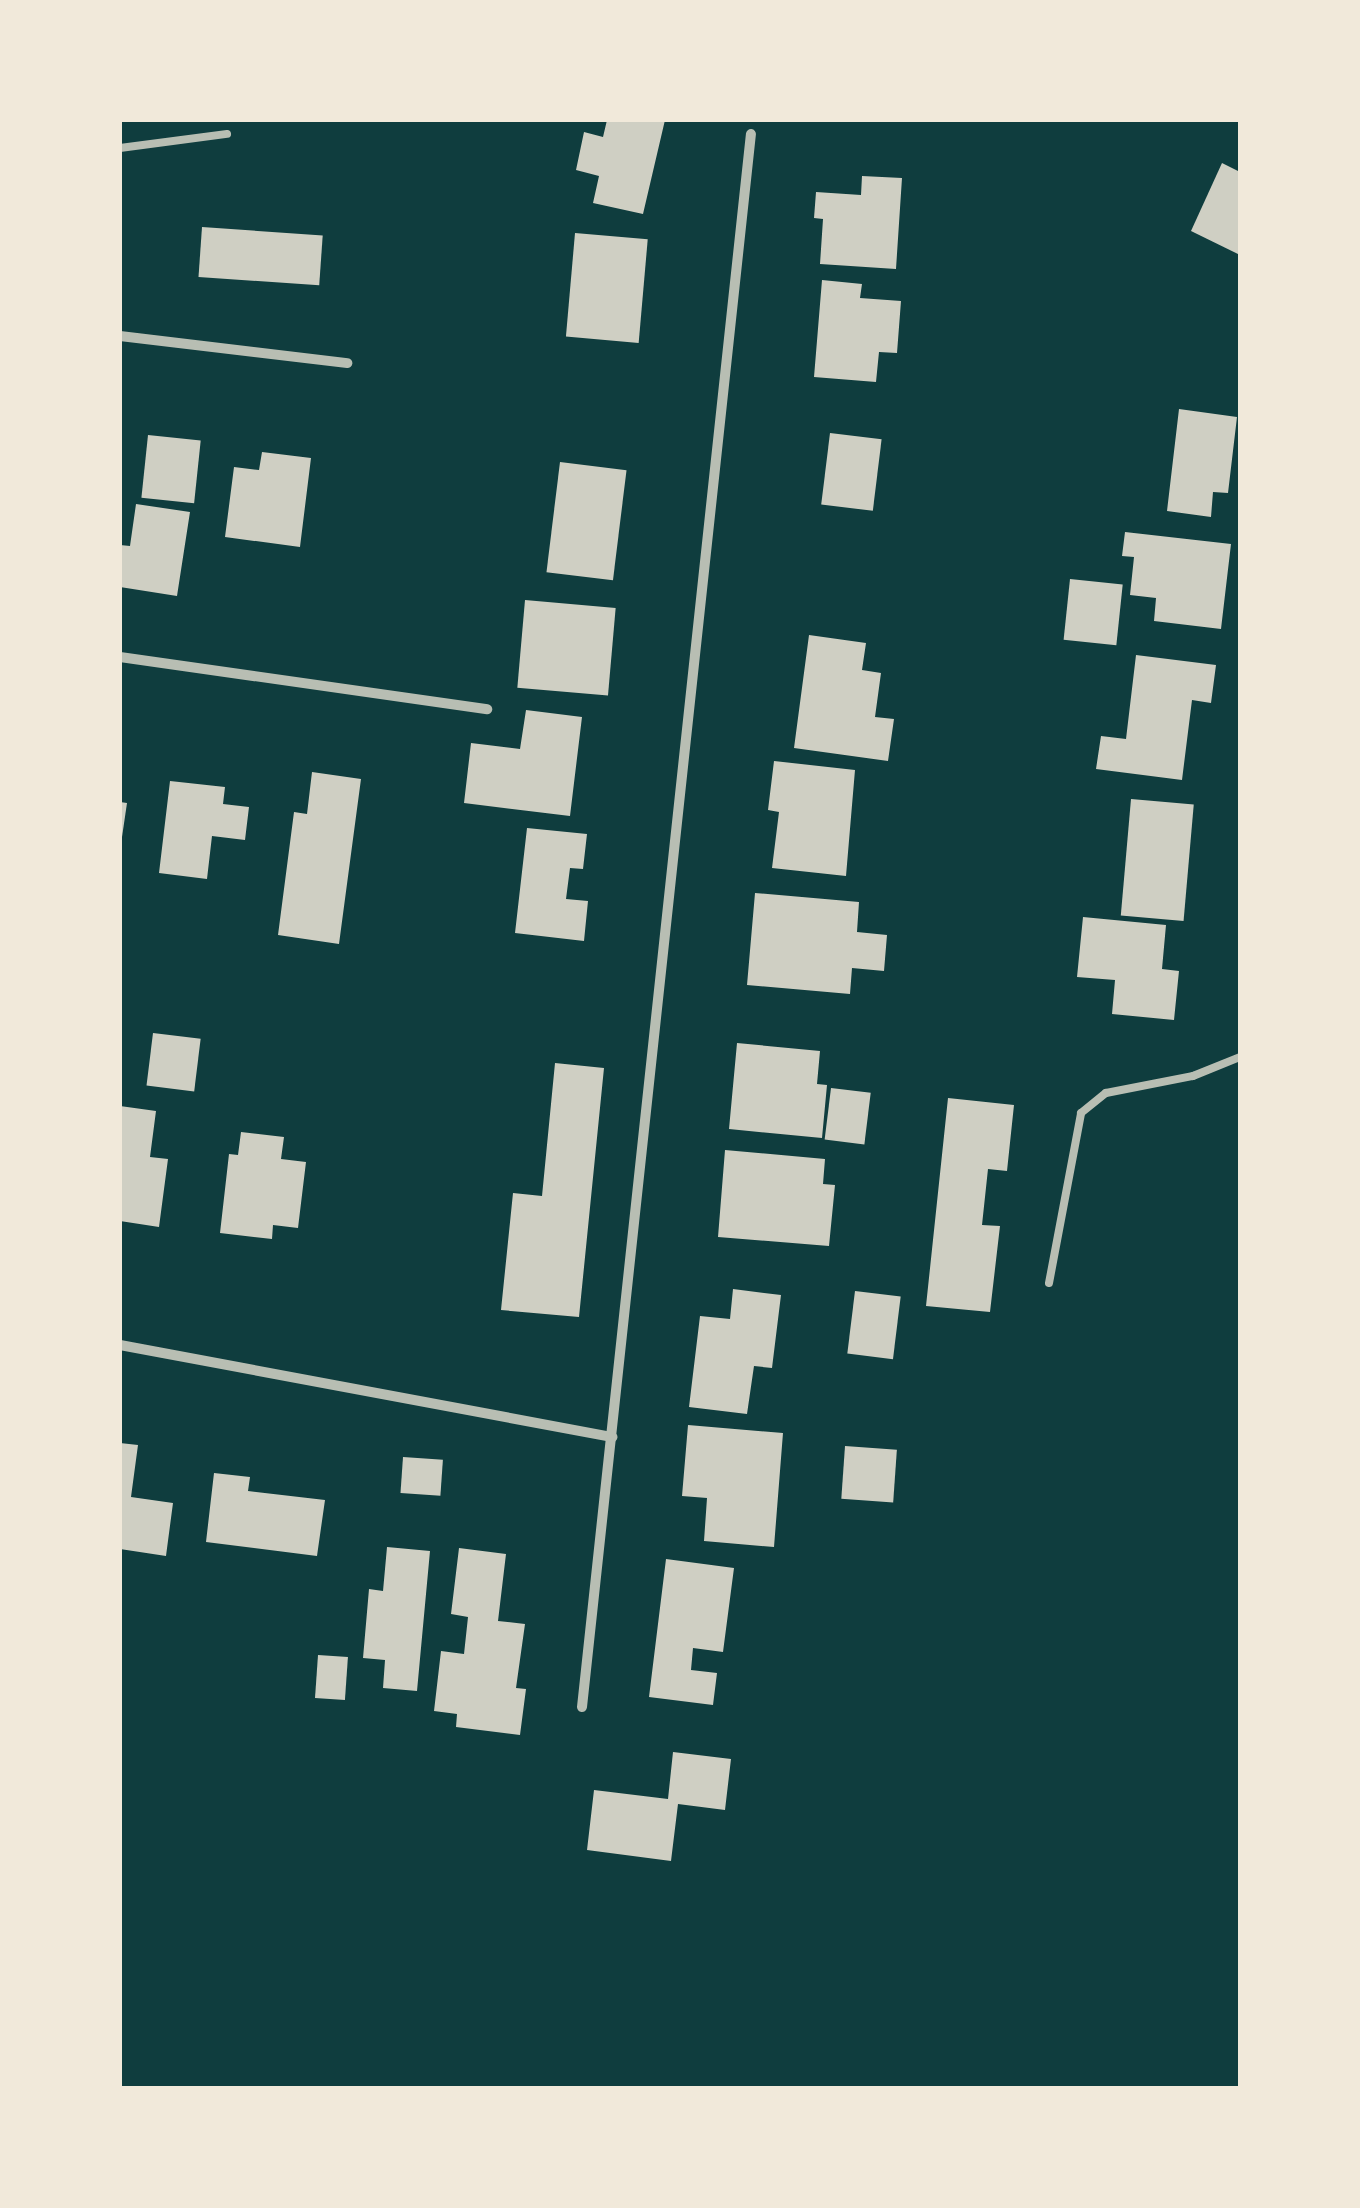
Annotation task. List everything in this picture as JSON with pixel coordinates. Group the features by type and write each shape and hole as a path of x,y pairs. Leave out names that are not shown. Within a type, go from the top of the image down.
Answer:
{"street":[{"path":"582,1707 751,134"},
{"path":"120,336 348,363"},
{"path":"120,656 487,710"},
{"path":"120,1346 612,1436"}],"lane":[{"path":"120,148 138,151 226,134"},
{"path":"1049,1283 1081,1113 1106,1093 1193,1076 1240,1057"}],"building":[{"path":"607,120 665,120 643,214 593,203 599,176 576,170 584,132 603,137"},
{"path":"1222,163 1240,172 1240,255 1191,231"},
{"path":"862,176 902,178 896,269 820,264 823,219 814,218 816,192 861,195"},
{"path":"202,227 323,235 319,285 199,277"},
{"path":"575,233 648,239 639,343 566,337"},
{"path":"822,280 862,284 860,298 901,301 897,353 879,352 876,382 814,377"},
{"path":"1179,409 1237,417 1228,493 1213,492 1211,517 1167,511"},
{"path":"830,433 882,439 873,511 821,504"},
{"path":"148,435 201,441 194,503 141,498"},
{"path":"262,452 311,458 300,547 225,537 234,467 259,470"},
{"path":"560,462 627,470 613,580 546,572"},
{"path":"136,504 190,512 177,596 120,587 120,545 130,546"},
{"path":"1125,532 1231,544 1221,629 1154,621 1156,598 1130,595 1134,557 1122,556"},
{"path":"1070,579 1123,585 1116,645 1064,640"},
{"path":"525,600 616,608 608,696 517,688"},
{"path":"809,635 866,643 862,670 881,673 875,717 894,719 888,761 794,748"},
{"path":"1136,655 1216,665 1211,703 1192,700 1182,780 1096,769 1101,736 1126,739"},
{"path":"526,710 582,717 570,816 464,803 471,743 520,749"},
{"path":"774,761 855,770 846,876 772,868 779,812 768,810"},
{"path":"312,772 361,779 339,944 278,935 294,812 307,814"},
{"path":"170,781 225,787 223,804 249,807 245,840 212,836 207,879 159,873"},
{"path":"1131,799 1194,804 1184,921 1121,916"},
{"path":"120,802 127,803 122,837 120,837"},
{"path":"527,828 587,834 583,869 570,868 566,899 588,901 584,941 515,933"},
{"path":"755,893 859,902 857,932 887,935 884,971 852,968 850,994 747,985"},
{"path":"1083,917 1166,925 1162,969 1179,971 1174,1020 1112,1014 1115,980 1077,977"},
{"path":"153,1033 201,1039 194,1091 147,1086"},
{"path":"737,1043 820,1051 817,1084 827,1085 822,1138 729,1129"},
{"path":"555,1063 604,1068 579,1317 501,1310 513,1193 542,1196"},
{"path":"831,1088 871,1093 864,1144 825,1140"},
{"path":"948,1098 1014,1105 1007,1171 988,1169 982,1225 1000,1226 990,1312 926,1306"},
{"path":"120,1106 156,1111 150,1157 168,1159 159,1227 120,1221"},
{"path":"241,1132 284,1137 281,1159 306,1162 298,1228 273,1225 272,1239 220,1233 229,1154 238,1155"},
{"path":"725,1150 825,1159 823,1184 835,1185 829,1246 718,1237"},
{"path":"733,1289 781,1295 772,1368 754,1366 747,1414 689,1407 700,1316 730,1319"},
{"path":"855,1291 901,1297 893,1359 847,1354"},
{"path":"688,1425 783,1433 774,1547 704,1541 707,1498 682,1496"},
{"path":"120,1443 138,1445 131,1497 173,1503 166,1556 120,1549"},
{"path":"845,1446 897,1450 893,1502 841,1499"},
{"path":"403,1457 443,1460 440,1496 400,1493"},
{"path":"214,1473 250,1477 248,1491 325,1500 317,1556 206,1542"},
{"path":"387,1547 430,1551 417,1691 383,1688 385,1660 363,1658 369,1589 383,1591"},
{"path":"459,1548 506,1554 498,1621 525,1624 516,1688 526,1689 520,1735 456,1727 457,1714 434,1711 441,1651 464,1654 468,1617 451,1614"},
{"path":"666,1559 734,1568 723,1652 693,1648 691,1670 717,1673 713,1705 649,1697"},
{"path":"318,1655 348,1657 345,1700 315,1698"},
{"path":"673,1752 731,1759 725,1810 678,1804 671,1861 587,1850 594,1790 668,1799"}]}
